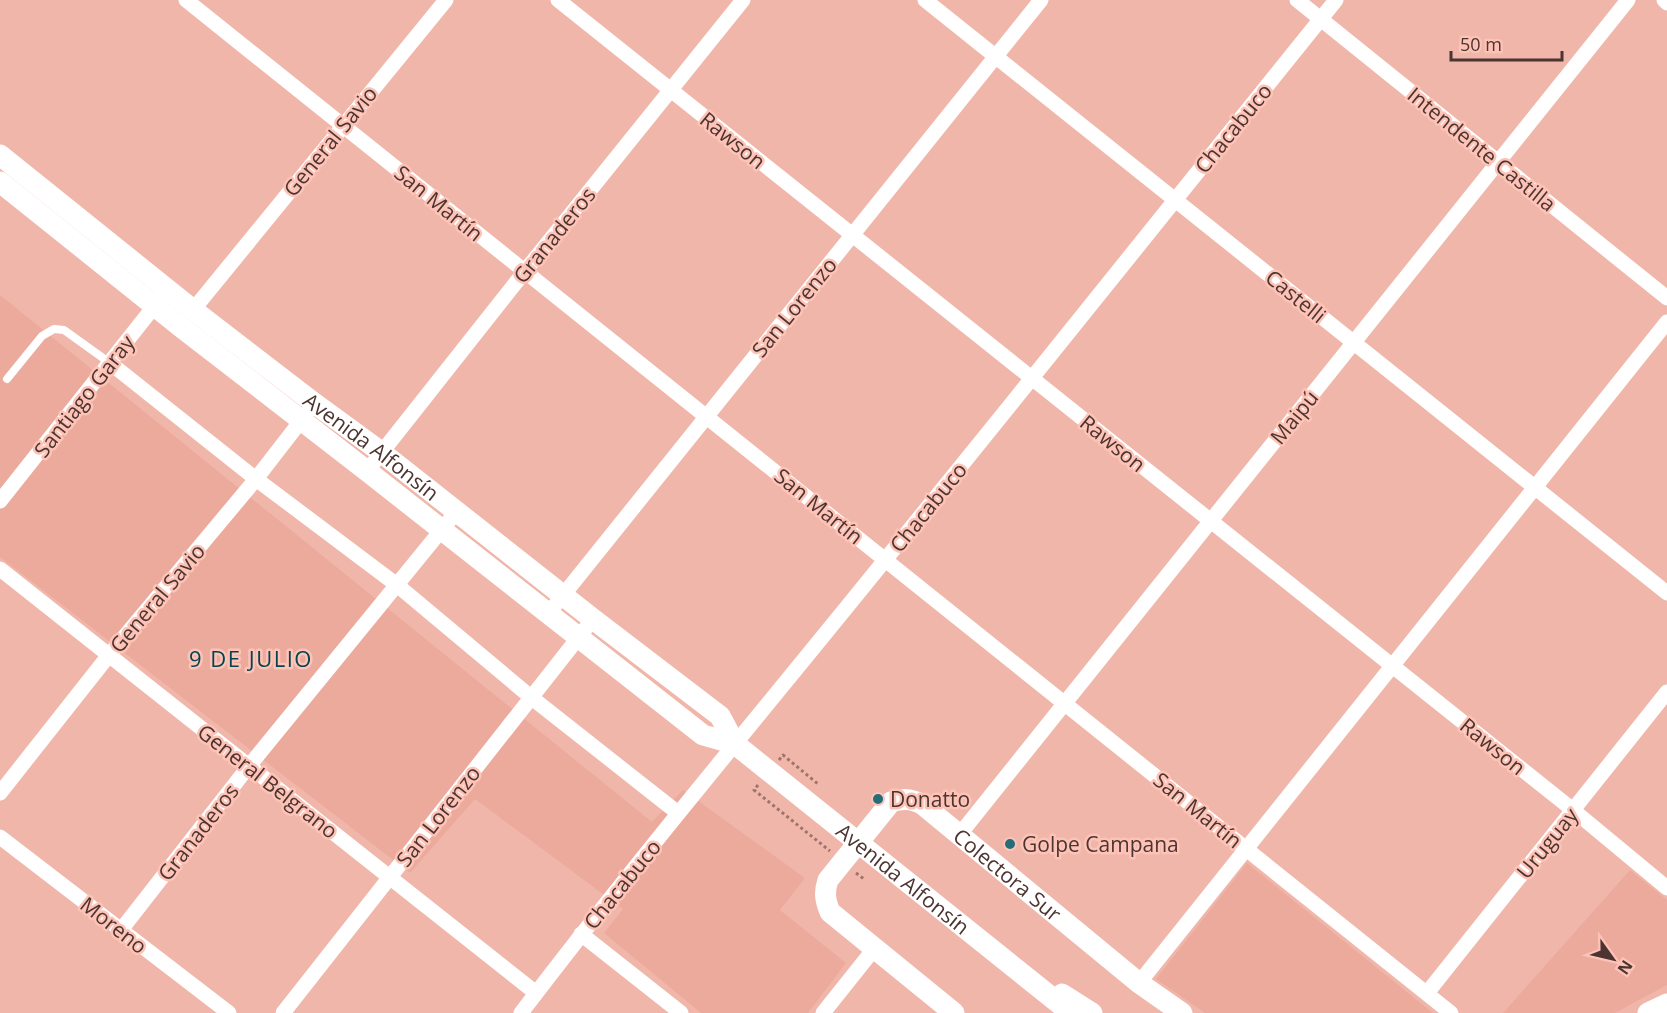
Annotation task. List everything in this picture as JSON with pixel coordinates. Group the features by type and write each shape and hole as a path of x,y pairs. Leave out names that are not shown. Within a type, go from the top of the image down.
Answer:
{"main road":[{"name":"Avenida Alfonsín","path":"0,155 301,421 702,735 735,744"},
{"name":"Avenida Alfonsín","path":"0,182 161,298 193,310 381,452 720,716 735,744 1071,1013"},
{"name":"Colectora Sur","path":"954,1013 830,912 825,901 824,890 828,880 842,861 891,802 901,799 911,799 922,804 1139,983 1182,1013"},
{"path":"998,955 1052,1013"},
{"path":"998,955 1092,1013"},
{"path":"1648,1013 1667,1004"}],"street":[{"name":"San Martín","path":"186,0 1451,1013"},
{"name":"General Savio","path":"193,310 446,0"},
{"name":"Rawson","path":"558,0 1573,810 1667,888"},
{"name":"Granaderos","path":"367,471 743,0"},
{"name":"Castelli","path":"925,0 1667,593"},
{"name":"San Lorenzo","path":"548,614 1041,0"},
{"name":"Intendente Castilla","path":"1297,0 1667,298"},
{"name":"Chacabuco","path":"520,1013 678,813 1336,0"},
{"name":"Maipú","path":"960,834 1628,0"},
{"name":"Santiago Garay","path":"0,501 161,298"},
{"path":"1139,983 1667,322"},
{"path":"110,363 256,479 397,585 532,698 678,813"},
{"name":"General Savio","path":"0,793 109,655 256,479 314,403"},
{"name":"Granaderos","path":"121,930 249,766 457,511"},
{"name":"General Belgrano","path":"0,569 536,993"},
{"name":"San Lorenzo","path":"283,1013 593,619"},
{"name":"Uruguay","path":"1427,993 1667,692"},
{"name":"Moreno","path":"0,837 229,1013"},
{"path":"581,934 681,1013"},
{"path":"822,1013 874,949"}],"lane":[{"path":"7,379 42,336 54,329 64,330 110,363"}],"path":[{"path":"766,790 759,784 754,790 864,879"}],"shaded area":[{"path":"0,295 652,822 683,790 805,878 780,910 846,963 808,1013 701,1013 604,933 623,909 475,799 410,873 0,557"},
{"path":"1247,863 1433,1013 1205,1013 1156,979"},
{"path":"1630,870 1667,900 1667,985 1615,1013 1503,1013"}],"place":[{"name":"Donatto","path":"878,799"},
{"name":"Golpe Campana","path":"1010,844"}],"district":[{"name":"9 DE JULIO","path":"251,658"}]}
